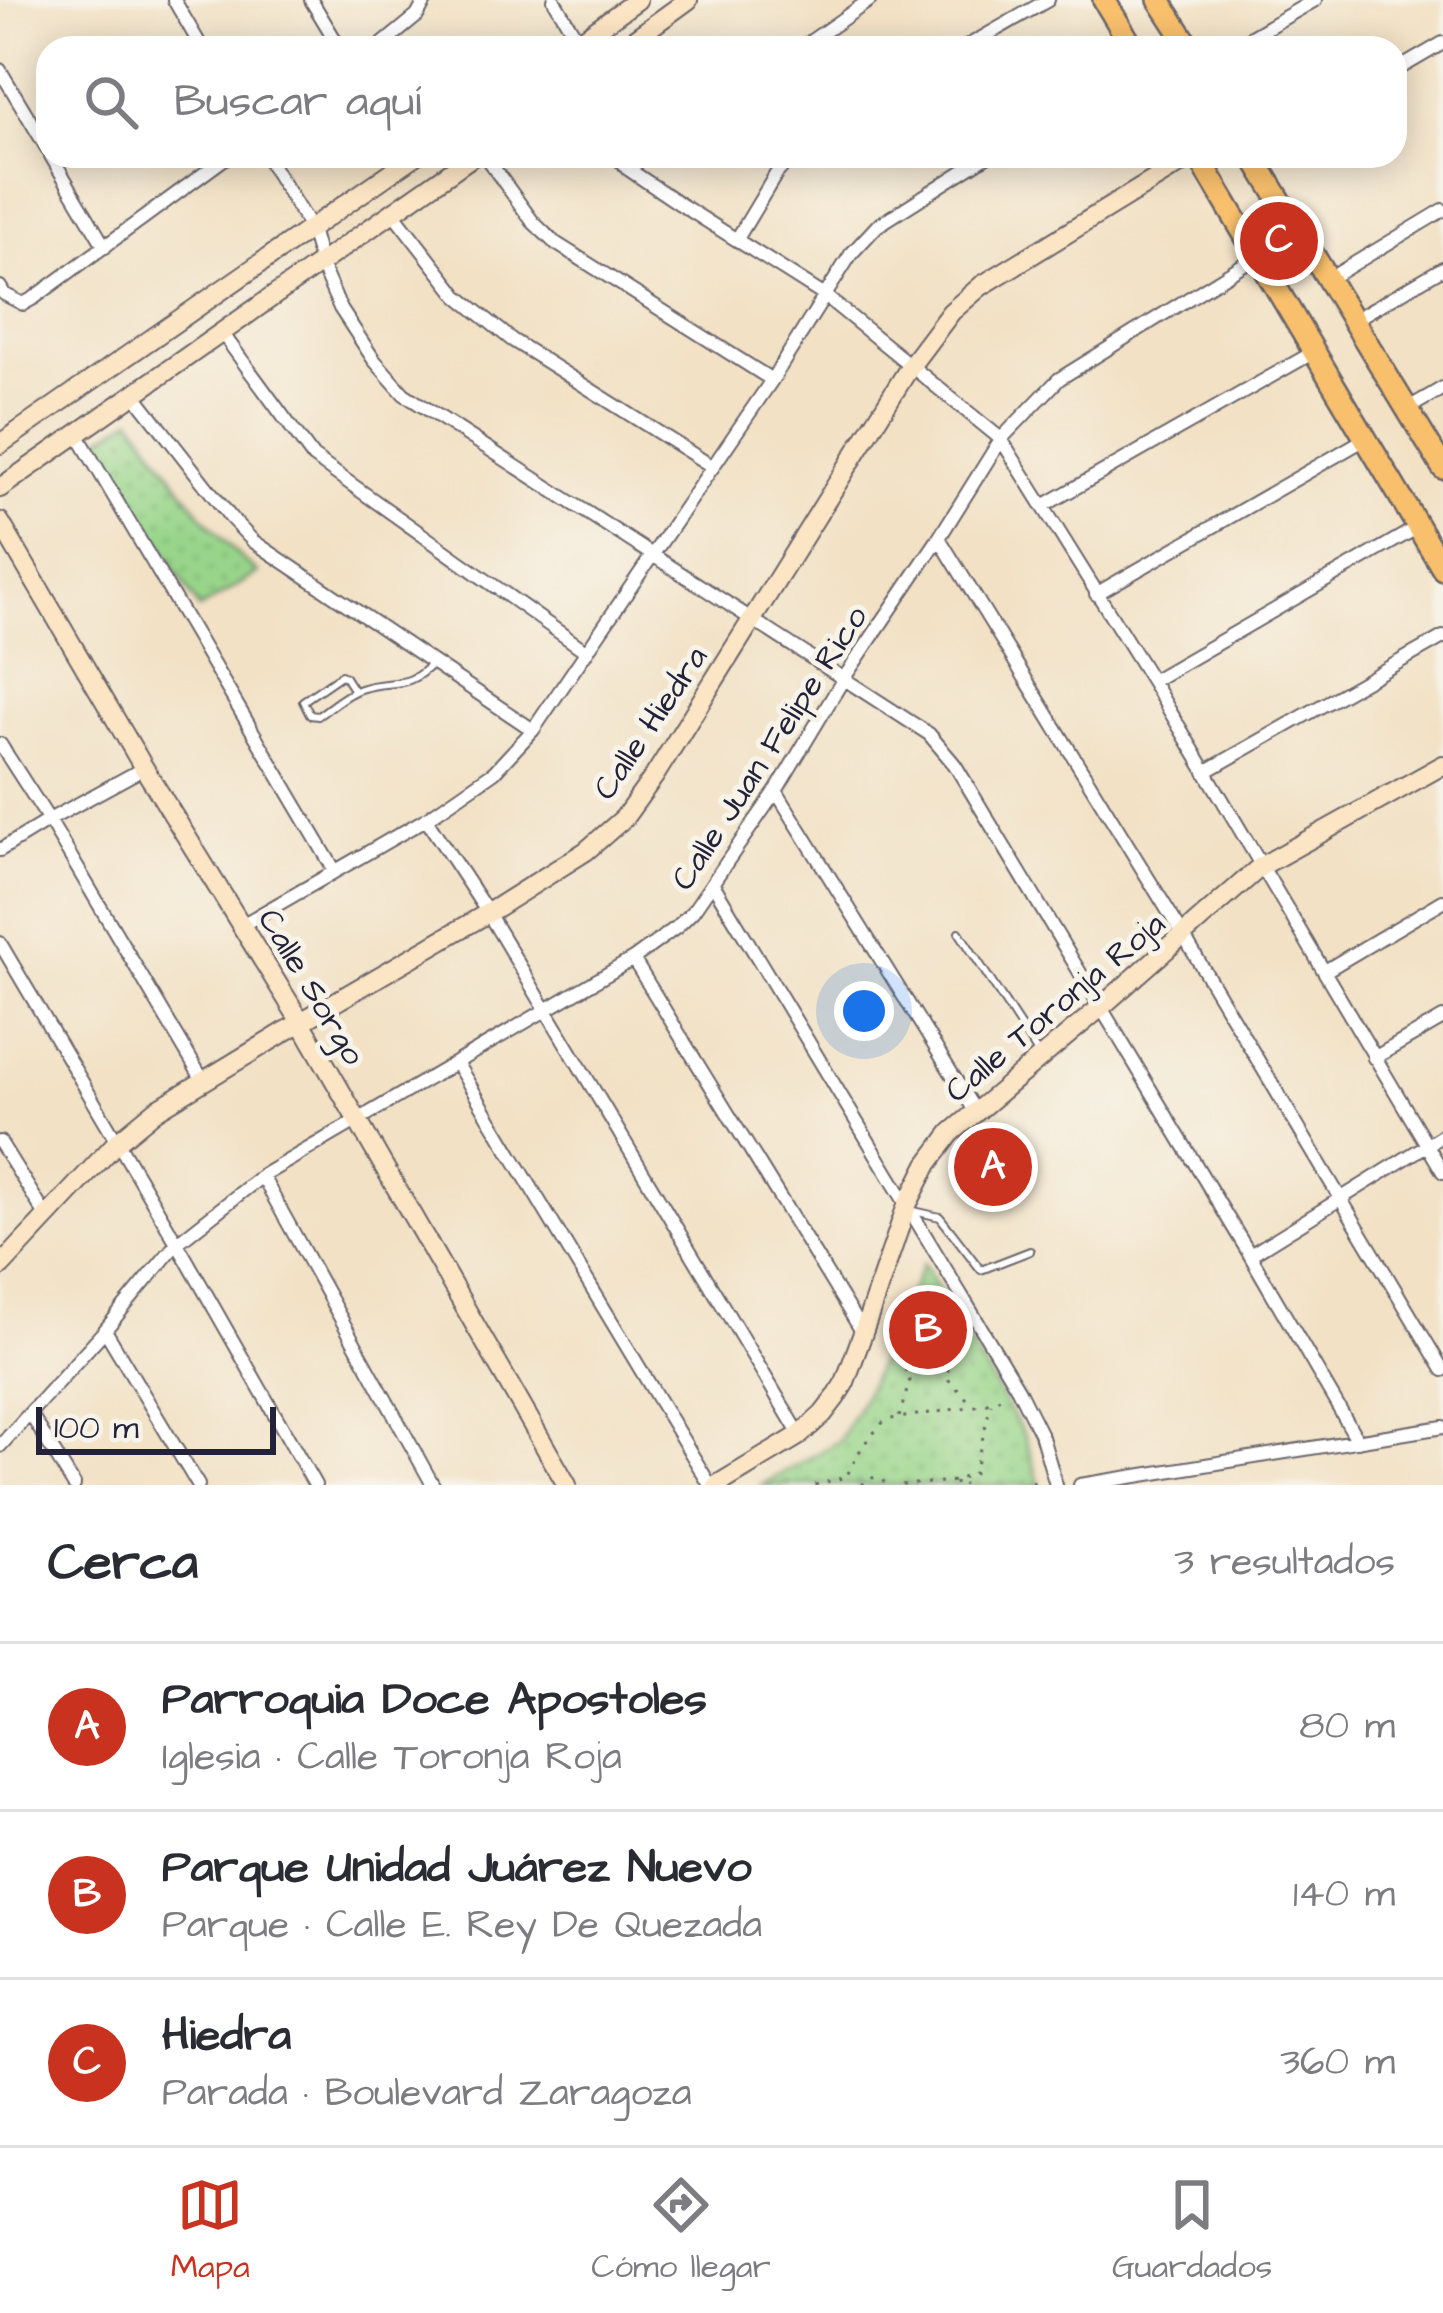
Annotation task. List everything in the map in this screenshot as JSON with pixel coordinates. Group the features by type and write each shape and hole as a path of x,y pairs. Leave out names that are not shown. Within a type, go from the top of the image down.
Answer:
{"main road":[{"path":"1104,0 1126,36"},
{"path":"1159,0 1182,36"},
{"path":"1202,168 1443,569"},
{"path":"1259,168 1443,468"}],"street":[{"path":"174,0 195,36"},
{"path":"310,0 332,36"},
{"path":"393,36 417,16 426,0"},
{"path":"554,0 572,36"},
{"path":"590,36 637,0"},
{"path":"638,36 688,0"},
{"path":"818,36 870,0"},
{"path":"985,36 1048,0"},
{"path":"1253,36 1315,0"},
{"path":"1407,64 1443,44"},
{"path":"0,70 36,130"},
{"path":"59,168 105,247"},
{"path":"0,287 22,304 34,298 212,168"},
{"path":"273,168 311,229 320,265 340,308 374,361 404,394 929,734 945,751 1358,1441"},
{"path":"0,444 399,168"},
{"path":"0,488 457,168"},
{"path":"493,168 554,242 772,380"},
{"path":"736,239 782,168"},
{"path":"242,925 426,819 494,772 533,730 587,652 772,380 851,254 877,226 968,168"},
{"name":"Calle Hiedra","path":"0,1267 117,1142 156,1110 488,913 586,851 624,818 911,365 951,312 981,286 1175,168"},
{"path":"628,169 825,296 1001,439 1152,681 1443,1172"},
{"path":"1327,280 1443,210"},
{"path":"394,214 458,296 494,326 712,467"},
{"name":"Calle Juan Felipe Rico","path":"0,1446 177,1243 262,1176 633,959 677,927 776,791 1001,439 1058,379 1257,256"},
{"path":"1352,321 1443,268"},
{"path":"222,333 313,457 587,652"},
{"path":"1043,506 1314,352"},
{"path":"1407,409 1443,388"},
{"path":"134,394 253,541 533,730"},
{"path":"77,434 335,871"},
{"path":"1096,594 1365,439"},
{"name":"Calle Sorgo","path":"0,522 301,1022 567,1485"},
{"path":"1152,681 1418,527"},
{"path":"939,538 1184,935 1443,1370"},
{"path":"1204,772 1443,637"},
{"path":"0,744 204,1082"},
{"name":"Calle Toronja Roja","path":"713,1485 800,1436 836,1397 909,1208 940,1146 975,1111 1260,867 1443,765"},
{"path":"0,850 144,768"},
{"path":"776,791 975,1111"},
{"path":"426,819 488,913 800,1436"},
{"path":"712,884 1018,1389 1042,1436 1055,1481"},
{"path":"1325,971 1443,901"},
{"path":"0,943 315,1485"},
{"path":"633,959 863,1333"},
{"path":"1373,1058 1443,1018"},
{"path":"458,1064 713,1485"},
{"path":"1250,1256 1443,1135"},
{"path":"0,1142 46,1216"},
{"path":"262,1176 433,1485"},
{"path":"105,1330 198,1485"},
{"path":"30,1413 74,1485"},
{"path":"1080,1485 1443,1426"}],"lane":[{"path":"354,691 341,675 303,701 314,718 364,687 406,683 433,662"},
{"path":"959,932 1041,1057"},
{"path":"909,1208 940,1217 981,1270 1030,1251"}],"path":[{"path":"899,1418 910,1380 904,1369 905,1353 922,1340 944,1348 950,1368 946,1377 974,1406"},
{"path":"815,1485 846,1477 863,1445 886,1420 991,1403 1018,1389"},
{"path":"955,1483 974,1473 991,1403"},
{"path":"862,1485 876,1477 889,1485"},
{"path":"1020,1485 1055,1481"},
{"path":"902,1485 964,1485"}],"green space":[{"path":"132,418 206,520 258,573 199,609 98,440"},
{"path":"923,1264 1025,1437 1040,1485 762,1485 839,1441"}],"place":[{"name":"Hiedra","path":"1279,241"},
{"name":"Parroquia Doce Apostoles","path":"993,1167"},
{"name":"Parque Unidad Juárez Nuevo","path":"928,1330"}]}
